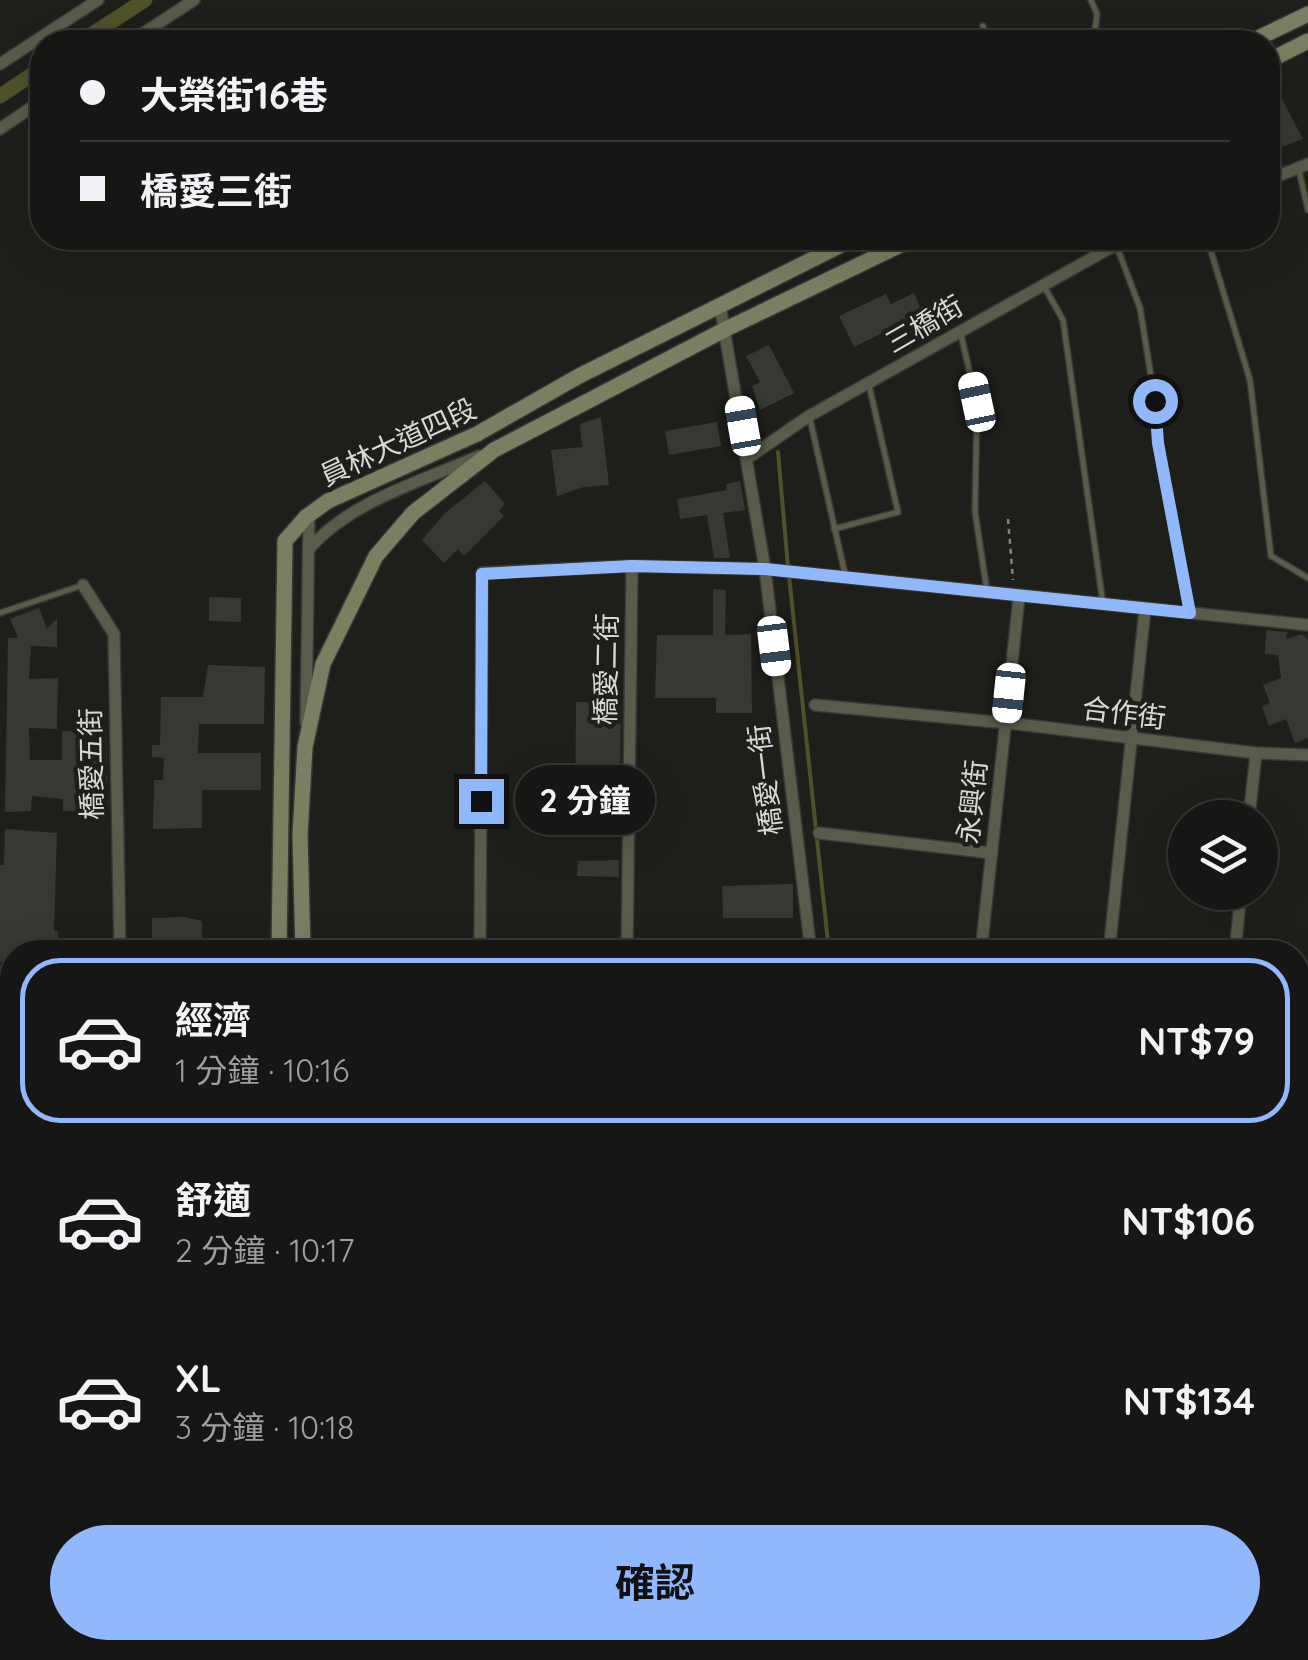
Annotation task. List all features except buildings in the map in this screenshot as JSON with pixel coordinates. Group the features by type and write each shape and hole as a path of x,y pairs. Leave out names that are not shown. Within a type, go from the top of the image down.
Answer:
{"main road":[{"path":"1275,30 1308,14"},
{"path":"1280,55 1308,41"},
{"name":"員林大道四段","path":"278,940 284,542 309,514 328,501 477,434 580,376 830,250"},
{"name":"員林大道四段","path":"304,940 300,835 305,747 323,664 376,556 412,514 494,450 726,329 891,250"}],"street":[{"path":"52,30 98,0"},
{"path":"148,30 194,0"},
{"path":"0,64 30,44"},
{"path":"0,129 30,108"},
{"name":"三橋街","path":"748,458 809,416 1106,250"},
{"name":"橋愛一街","path":"720,305 770,570 810,940"},
{"path":"309,549 326,529 358,510 494,450"},
{"path":"305,747 309,514"},
{"path":"480,940 482,574 632,566 770,570 1308,625"},
{"name":"橋愛二街","path":"627,940 632,566"},
{"name":"橋愛五街","path":"83,584 114,634 120,940"},
{"name":"永興街","path":"982,940 1017,597"},
{"path":"1110,940 1145,609"},
{"name":"合作街","path":"816,705 1308,756"},
{"path":"1251,800 1256,753"},
{"path":"819,833 992,853"},
{"path":"1235,940 1239,910"},
{"path":"277,1660 285,1660"},
{"path":"376,1660 459,1660"}],"lane":[{"path":"1092,0 1097,14 1095,30"},
{"path":"983,26 984,30"},
{"path":"1303,166 1308,210"},
{"path":"1124,250 1140,308 1158,443 1190,613"},
{"path":"1211,250 1250,380 1271,556 1308,578"},
{"path":"1044,285 1063,320 1104,605"},
{"path":"960,332 977,402 975,512 988,594"},
{"path":"834,529 898,512 869,385"},
{"path":"809,416 846,579"},
{"path":"0,614 83,584"}],"path":[{"path":"1008,519 1017,597"}],"waterway":[{"path":"99,30 145,0"},
{"path":"0,96 30,76"},
{"path":"778,452 788,567"},
{"path":"789,576 828,940"}],"route":[{"path":"481,801 482,574 632,566 765,569 1190,613 1158,443 1155,401"}]}
